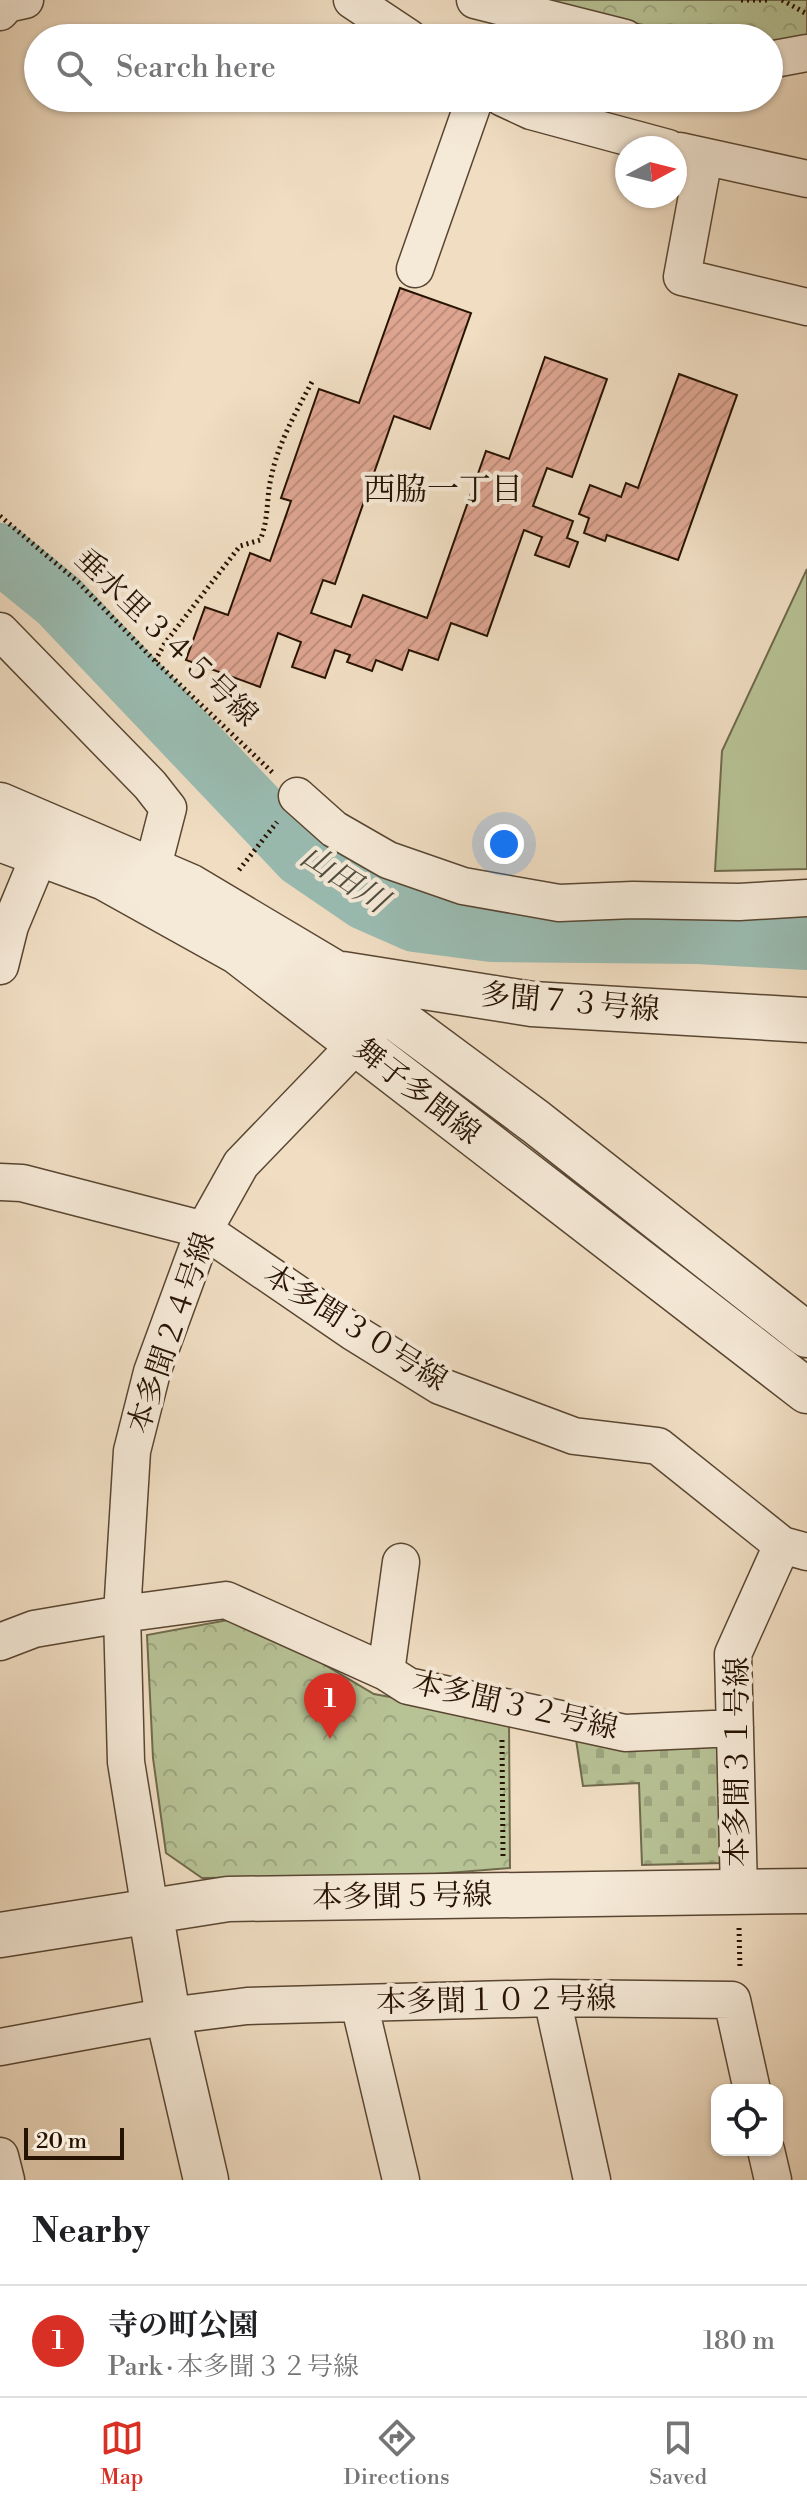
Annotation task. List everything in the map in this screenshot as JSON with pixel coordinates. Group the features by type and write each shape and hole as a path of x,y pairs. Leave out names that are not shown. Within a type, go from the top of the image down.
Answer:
{"street":[{"path":"0,12 7,4 25,0"},
{"path":"352,0 388,24"},
{"path":"475,0 570,24"},
{"path":"783,57 807,53"},
{"path":"415,269 470,112"},
{"path":"535,112 624,136"},
{"path":"807,179 690,154 682,277 807,307"},
{"path":"0,631 150,785 168,808 146,884"},
{"path":"297,796 334,829 388,860 463,886 559,903 633,900 739,902 807,898"},
{"name":"舞子多聞線","path":"0,805 44,839 146,884 807,1391"},
{"name":"舞子多聞線","path":"0,839 44,839"},
{"path":"0,966 10,926 44,839"},
{"name":"舞子多聞線","path":"146,884 189,886 335,973 657,1216 807,1335"},
{"name":"多聞７３号線","path":"335,973 532,1004 807,1020"},
{"name":"本多聞２４号線","path":"150,1910 126,1762 122,1614 132,1451 152,1372 204,1230 241,1164 387,1012"},
{"name":"本多聞３０号線","path":"0,1182 22,1183 204,1230 353,1332 440,1386 574,1436 658,1446 794,1548"},
{"name":"本多聞３１号線","path":"739,1891 733,1654 794,1548"},
{"path":"386,1672 401,1562"},
{"name":"本多聞３２号線","path":"0,1642 34,1629 226,1600 386,1672 408,1686 625,1733 735,1728"},
{"name":"本多聞５号線","path":"0,1935 228,1899 807,1891"},
{"path":"150,1910 168,2016 206,2180"},
{"path":"552,1998 592,2180"},
{"name":"本多聞１０２号線","path":"0,2047 168,2016 247,2006 552,1998 732,2000"},
{"path":"732,2000 751,2084"},
{"path":"359,2003 401,2180"},
{"path":"0,2156 6,2180"},
{"path":"767,2156 773,2180"}],"path":[{"path":"741,0 769,0"},
{"path":"782,0 807,14"},
{"path":"155,661 165,643 240,546 260,540 266,526 271,478 285,434 313,380"},
{"name":"垂水里３４５号線","path":"0,516 78,582 155,661 297,796"},
{"path":"235,874 297,796"},
{"path":"502,1707 503,1896"},
{"path":"732,2000 740,1969 739,1891"}],"green space":[{"path":"532,0 807,0 807,37 783,41 783,24 639,24"},
{"path":"807,569 807,869 715,871 722,751"},
{"path":"244,1617 374,1694 509,1719 510,1868 410,1876 202,1878 166,1853 153,1758 147,1635"},
{"path":"574,1726 717,1736 723,1863 642,1865 639,1783 583,1786"}],"building":[{"path":"400,288 471,313 430,429 394,416 335,584 323,580 311,613 351,627 363,595 427,618 486,451 509,459 545,357 607,379 572,477 547,468 533,506 573,521 567,538 578,542 569,567 535,555 542,537 524,530 487,636 451,623 438,660 409,650 402,670 376,660 372,671 347,662 350,655 335,650 325,678 292,667 301,642 278,633 260,687 186,660 205,607 228,615 250,553 270,561 291,501 281,498 319,389 359,403"},
{"path":"679,374 737,395 678,560 607,535 605,541 584,533 589,518 579,514 590,485 621,497 626,483 638,488"}],"waterway":[{"name":"山田川","path":"0,553 59,601 302,857 365,900 415,922 492,932 698,934 807,940"}],"place":[{"name":"寺の町公園","path":"330,1739"}],"district":[{"name":"西脇一丁目","path":"443,490"}]}
